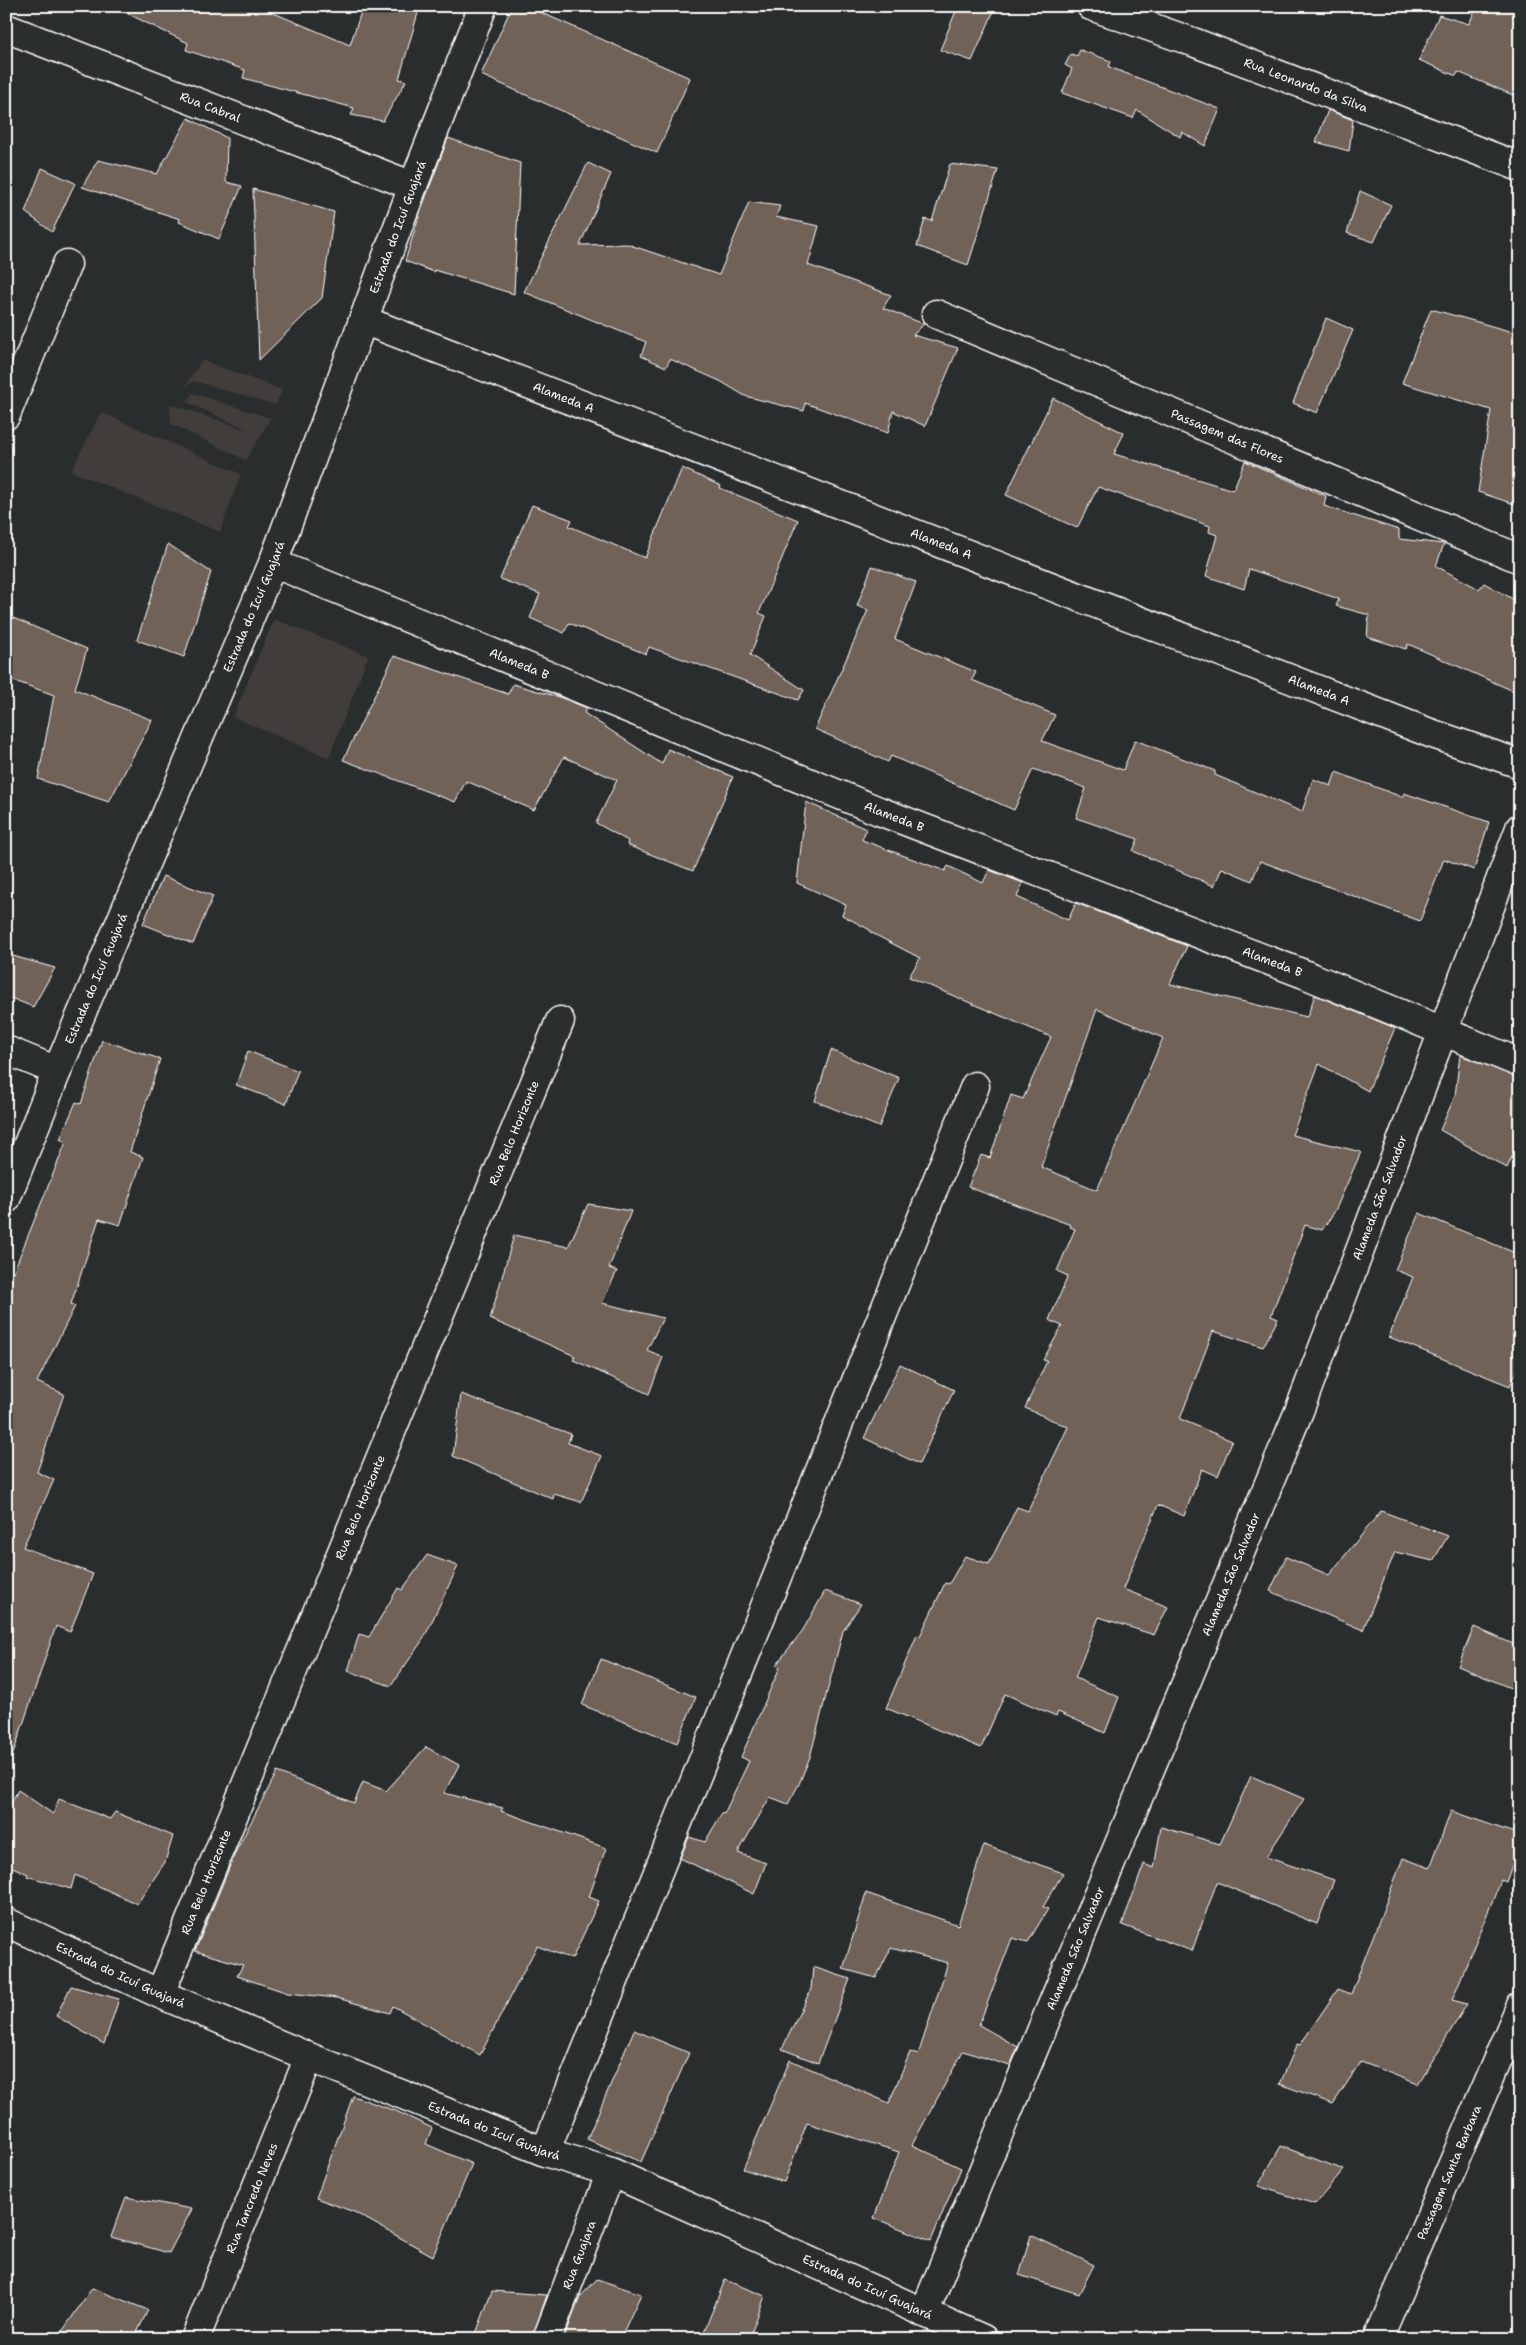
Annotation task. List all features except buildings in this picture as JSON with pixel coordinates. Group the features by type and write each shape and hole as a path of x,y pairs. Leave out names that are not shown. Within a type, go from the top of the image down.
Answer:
{"street":[{"name":"Estrada do Icuí Guajará","path":"6,1199 57,1071 273,564 412,186 482,6"},
{"name":"Rua Leonardo da Silva","path":"1091,6 1193,42 1520,168"},
{"name":"Rua Cabral","path":"6,28 412,186"},
{"path":"7,411 67,264"},
{"name":"Passagem das Flores","path":"936,314 1520,559"},
{"name":"Alameda A","path":"363,320 1411,726 1520,764"},
{"name":"Alameda B","path":"273,564 879,811 1294,971 1520,1063"},
{"name":"Alameda São Salvador","path":"924,2313 1299,1411 1520,828"},
{"name":"Rua Belo Horizonte","path":"160,1994 560,1022"},
{"path":"6,1050 57,1071"},
{"path":"545,2152 976,1086"},
{"name":"Estrada do Icuí Guajará","path":"6,1922 160,1994 309,2057 545,2152 611,2172 983,2339"},
{"name":"Passagem Santa Barbara","path":"1378,2339 1520,2007"},
{"name":"Rua Tancredo Neves","path":"195,2339 309,2057"},
{"name":"Rua Guajara","path":"547,2339 611,2172"}],"shaded area":[{"path":"202,360 282,390 276,405 194,381 185,386"},
{"path":"192,393 271,418 246,460 171,424 170,404 253,432 187,402"},
{"path":"101,412 241,474 220,532 71,471"},
{"path":"274,619 368,656 329,758 233,717"}]}
